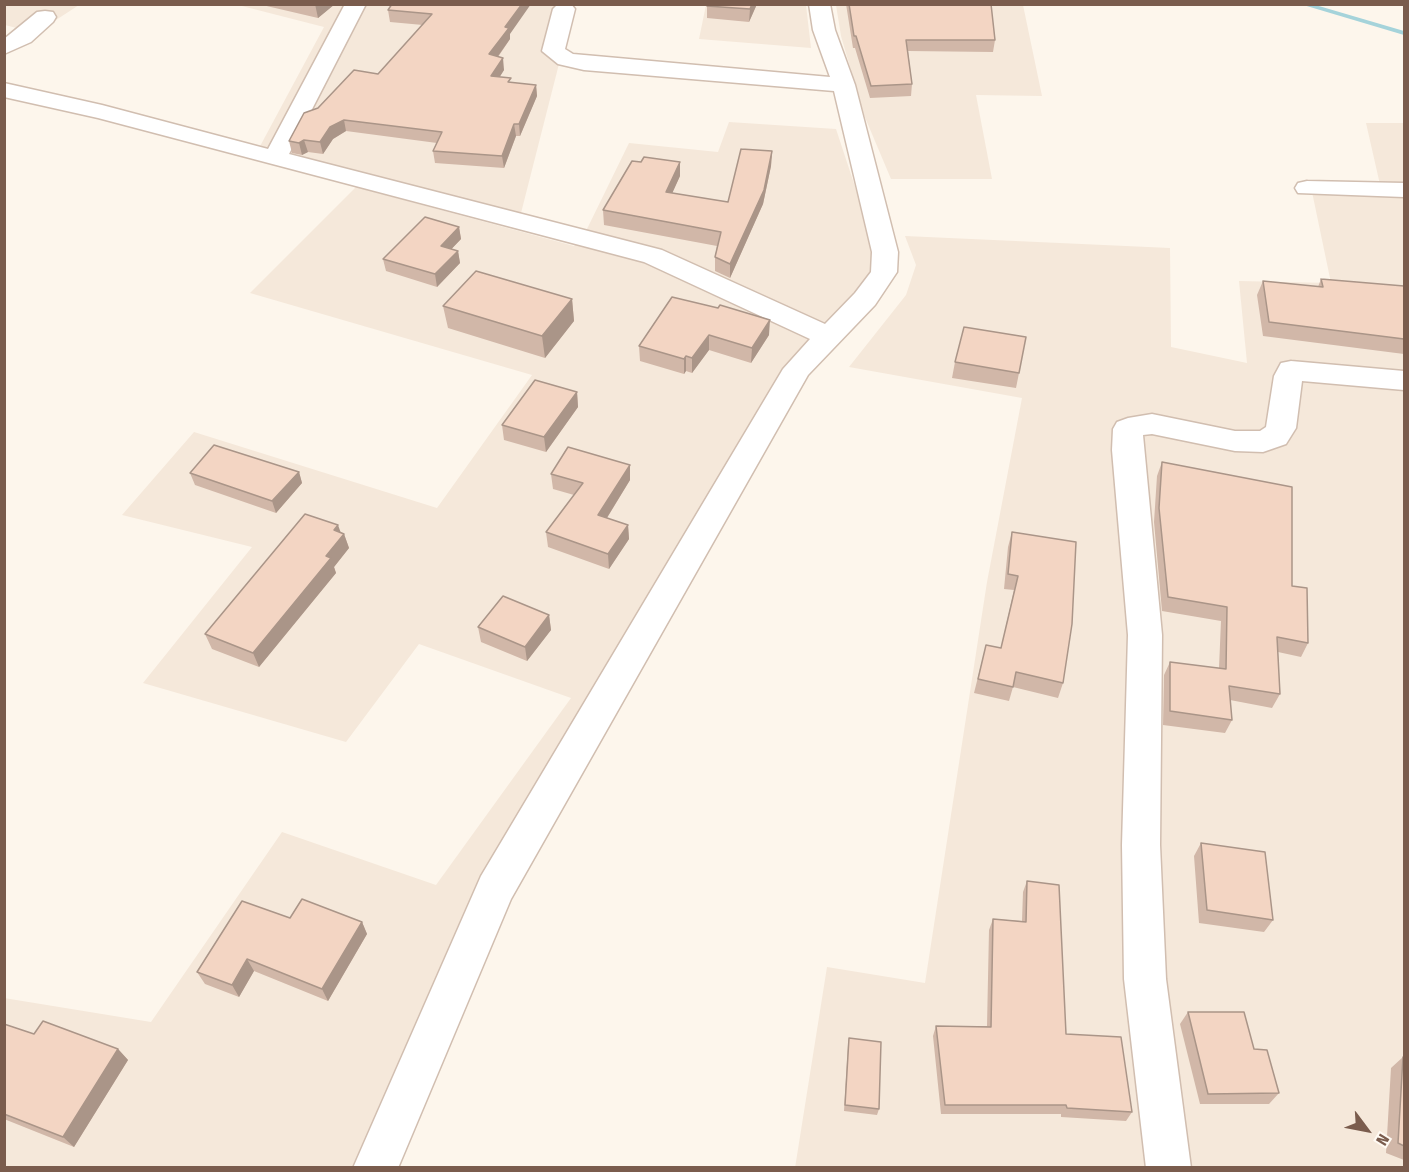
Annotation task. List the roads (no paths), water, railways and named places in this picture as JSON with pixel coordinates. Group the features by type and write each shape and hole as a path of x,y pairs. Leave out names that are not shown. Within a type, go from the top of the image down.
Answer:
{"street":[{"path":"275,158 356,4"},
{"path":"381,1162 495,889 797,369 865,299 884,272 885,252 844,85 824,30 819,4"},
{"path":"564,9 553,51 566,59 584,63 844,85"},
{"path":"4,48 23,37 45,17"},
{"path":"4,90 102,112 653,256 827,336"},
{"path":"1307,188 1404,190"},
{"path":"1169,1167 1145,979 1141,845 1145,635 1127,450 1128,429 1138,425 1152,424 1234,441 1263,442 1275,437 1281,428 1288,376 1291,370 1404,381"}],"waterway":[{"path":"1303,4 1404,33"}]}
